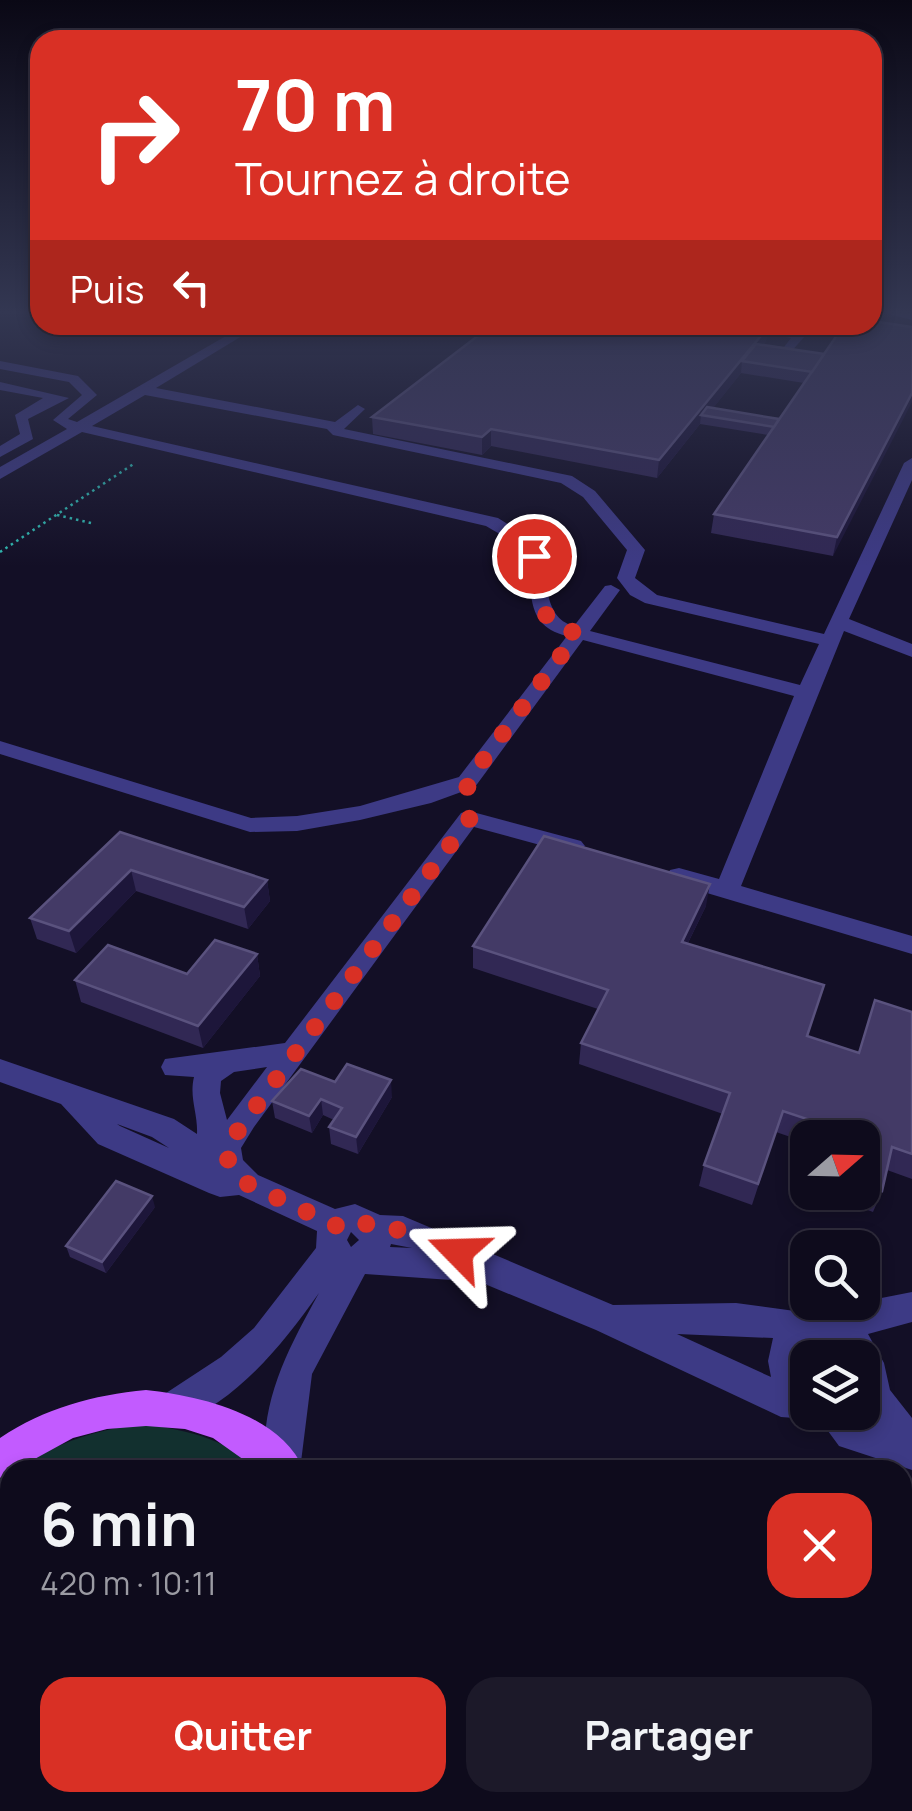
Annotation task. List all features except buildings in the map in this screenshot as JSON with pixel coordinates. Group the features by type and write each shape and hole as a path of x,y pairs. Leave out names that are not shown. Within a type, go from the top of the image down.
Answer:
{"main road":[{"path":"2,1457 38,1436 88,1416 140,1407 173,1408 222,1422 244,1434 275,1460"}],"lane":[{"path":"28,436 20,418 54,398"},
{"path":"58,398 82,402"},
{"path":"87,398 60,420 80,428 492,522 516,536 534,556 538,592 548,620 577,634 803,700"},
{"path":"0,474 130,398"},
{"path":"182,398 335,426"},
{"path":"358,409 333,431 566,479 589,494 636,550 626,578 636,591 651,599 835,632 912,651"},
{"path":"0,430 28,436"},
{"path":"0,452 28,436"},
{"path":"727,889 803,700 912,464"},
{"path":"0,747 250,825 300,825 453,789 467,782 611,590"},
{"path":"239,1175 226,1147 470,818 467,782"},
{"path":"405,801 599,854"},
{"path":"654,869 912,945"},
{"path":"293,1052 227,1063 207,1078 211,1146 239,1175 347,1250 483,1268"},
{"path":"0,1070 73,1098 109,1135 220,1184 239,1175"},
{"path":"173,1408 250,1356 270,1335 311,1273 347,1250 377,1242 373,1228 403,1230 458,1252 483,1268 608,1319 781,1400 790,1400"},
{"path":"284,1460 288,1400 295,1370 347,1250"},
{"path":"844,1336 861,1318 912,1308"},
{"path":"608,1319 784,1323 804,1330 831,1330 848,1340"},
{"path":"792,1340 804,1330"},
{"path":"790,1342 784,1357 790,1378"},
{"path":"880,1409 912,1444"},
{"path":"849,1430 912,1452"}],"path":[{"path":"0,552 136,463"},
{"path":"57,515 92,523"}],"green space":[{"path":"139,1424 187,1432 217,1442 246,1460 29,1460 104,1431"}],"route":[{"path":"458,1252 403,1230 373,1228 360,1220 344,1221 337,1226 248,1184 229,1165 226,1147 470,818 467,782 577,634 548,620 538,592 534,556"}]}
